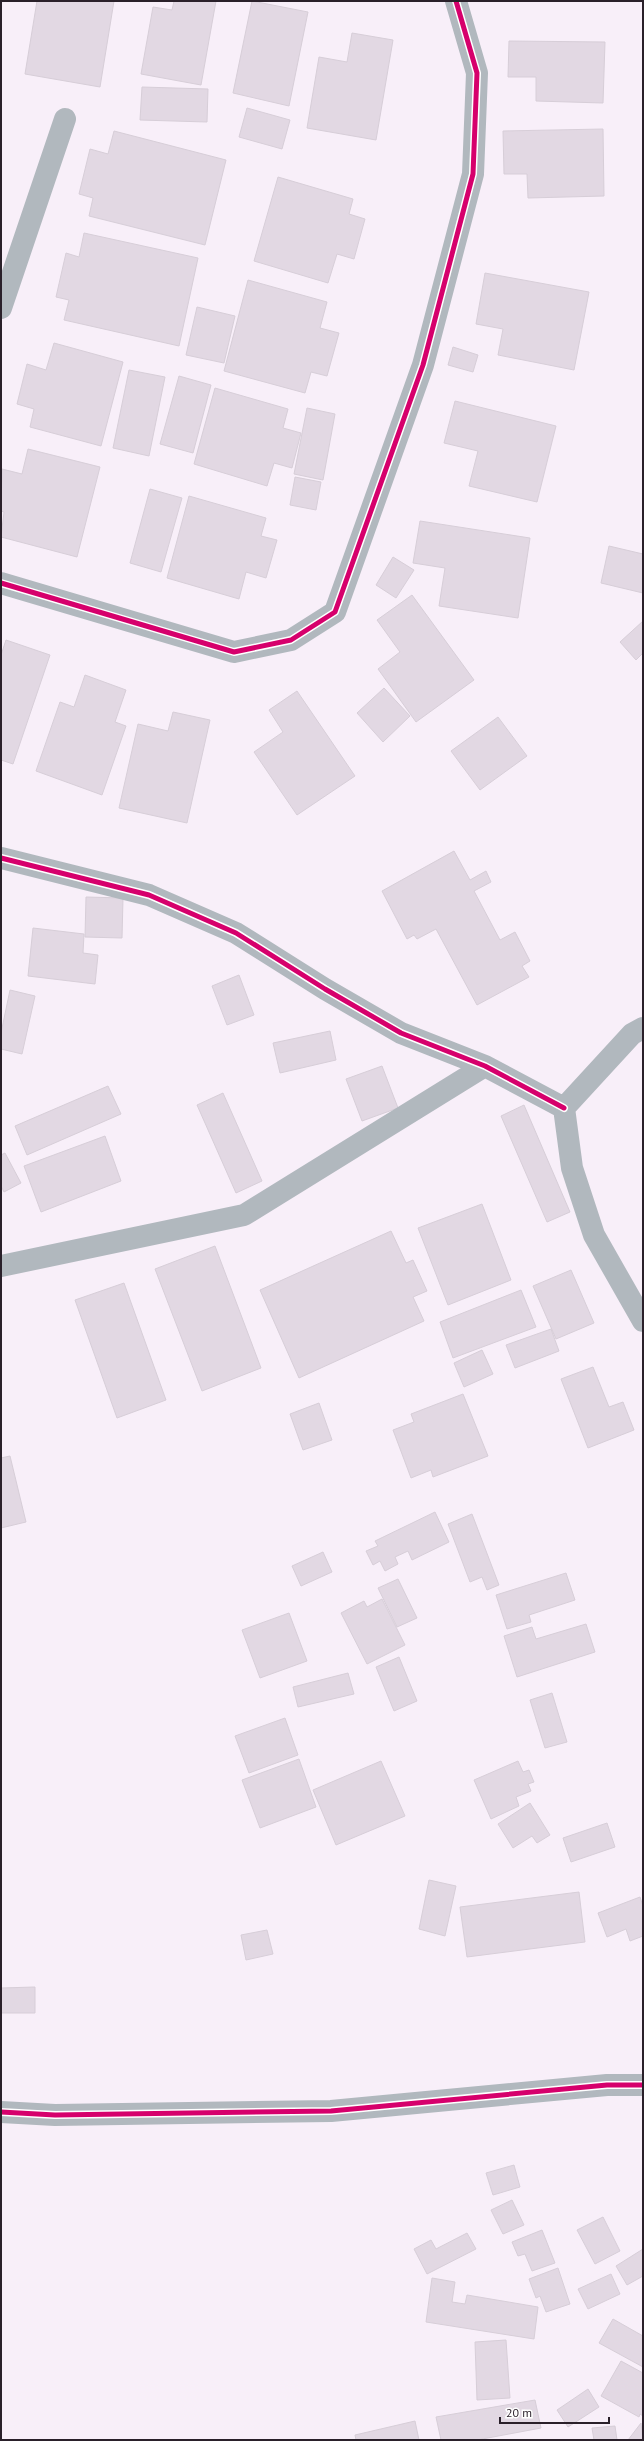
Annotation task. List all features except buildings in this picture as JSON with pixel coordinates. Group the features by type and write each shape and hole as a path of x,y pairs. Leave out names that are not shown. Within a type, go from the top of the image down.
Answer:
{"street":[{"path":"1,583 234,652 290,640 335,612 423,365 473,174 477,73 456,1"},
{"path":"1,308 65,119"},
{"path":"1,858 149,895 236,933 325,989 401,1033 485,1066 564,1108"},
{"path":"564,1108 632,1034 643,1028"},
{"path":"1,1266 244,1215 485,1066"},
{"path":"564,1108 572,1168 594,1235 643,1321"},
{"path":"1,2112 55,2115 331,2111 607,2085 643,2085"}],"cycle path":[{"path":"1,583 234,652 291,640 335,612 423,365 473,174 477,73 456,1"},
{"path":"1,858 149,895 236,933 325,989 401,1033 485,1066 564,1108"},
{"path":"1,2112 55,2115 331,2111 607,2085 643,2085"}]}
